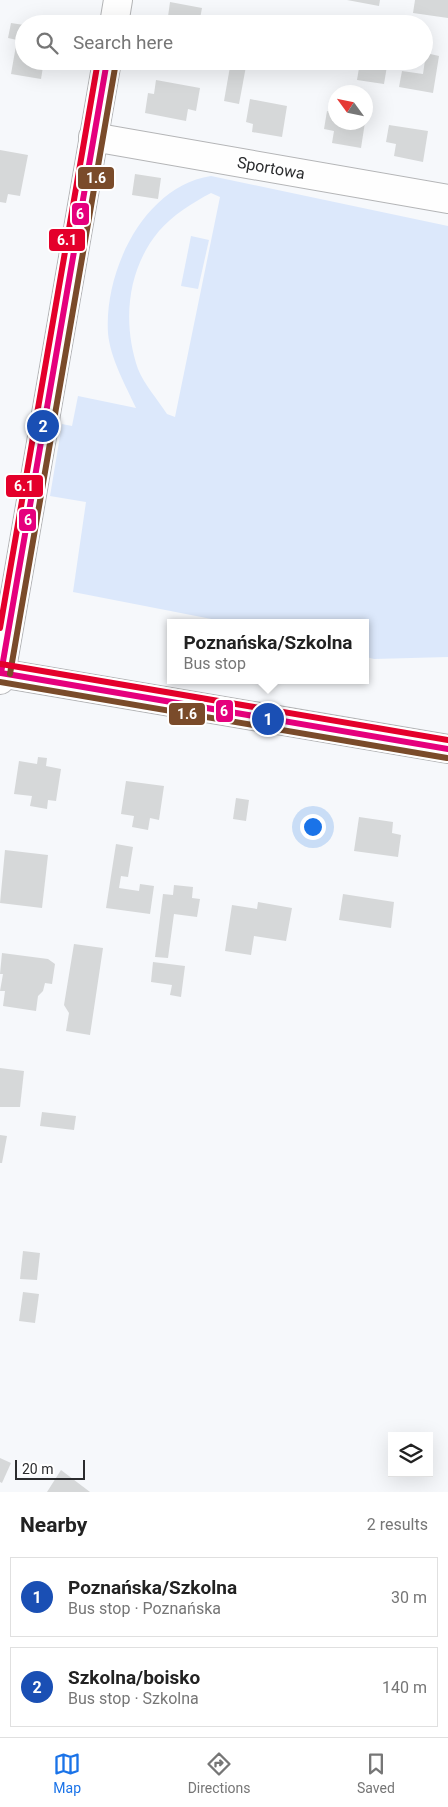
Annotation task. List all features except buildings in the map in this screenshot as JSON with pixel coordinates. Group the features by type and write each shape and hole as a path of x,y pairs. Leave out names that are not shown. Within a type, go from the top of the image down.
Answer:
{"street":[{"path":"116,15 118,0"},
{"path":"105,70 0,675 448,749"},
{"name":"Sportowa","path":"93,137 448,198"}],"shaded area":[{"path":"211,176 448,226 448,657 369,658 369,619 211,619 73,592 86,502 50,496 62,424 72,426 78,396 136,408 119,372 109,342 109,309 113,284 121,259 133,235 148,214 166,196 187,183","holes":["211,193 220,197 175,417 167,414 147,386 138,369 130,333 130,297 140,262 148,246 159,231 183,210"]},
{"path":"191,236 209,240 198,289 181,286"}],"transit line":[{"name":"6.1","path":"0,628 96,70"},
{"name":"6","path":"1,673 105,70"},
{"name":"1.6","path":"10,674 115,70"},
{"name":"6.1","path":"1,664 448,740"},
{"name":"6","path":"1,673 448,749"},
{"name":"1.6","path":"0,682 447,758"}],"place":[{"name":"Szkolna/boisko","path":"43,426"},
{"name":"Poznańska/Szkolna","path":"268,719"}]}
